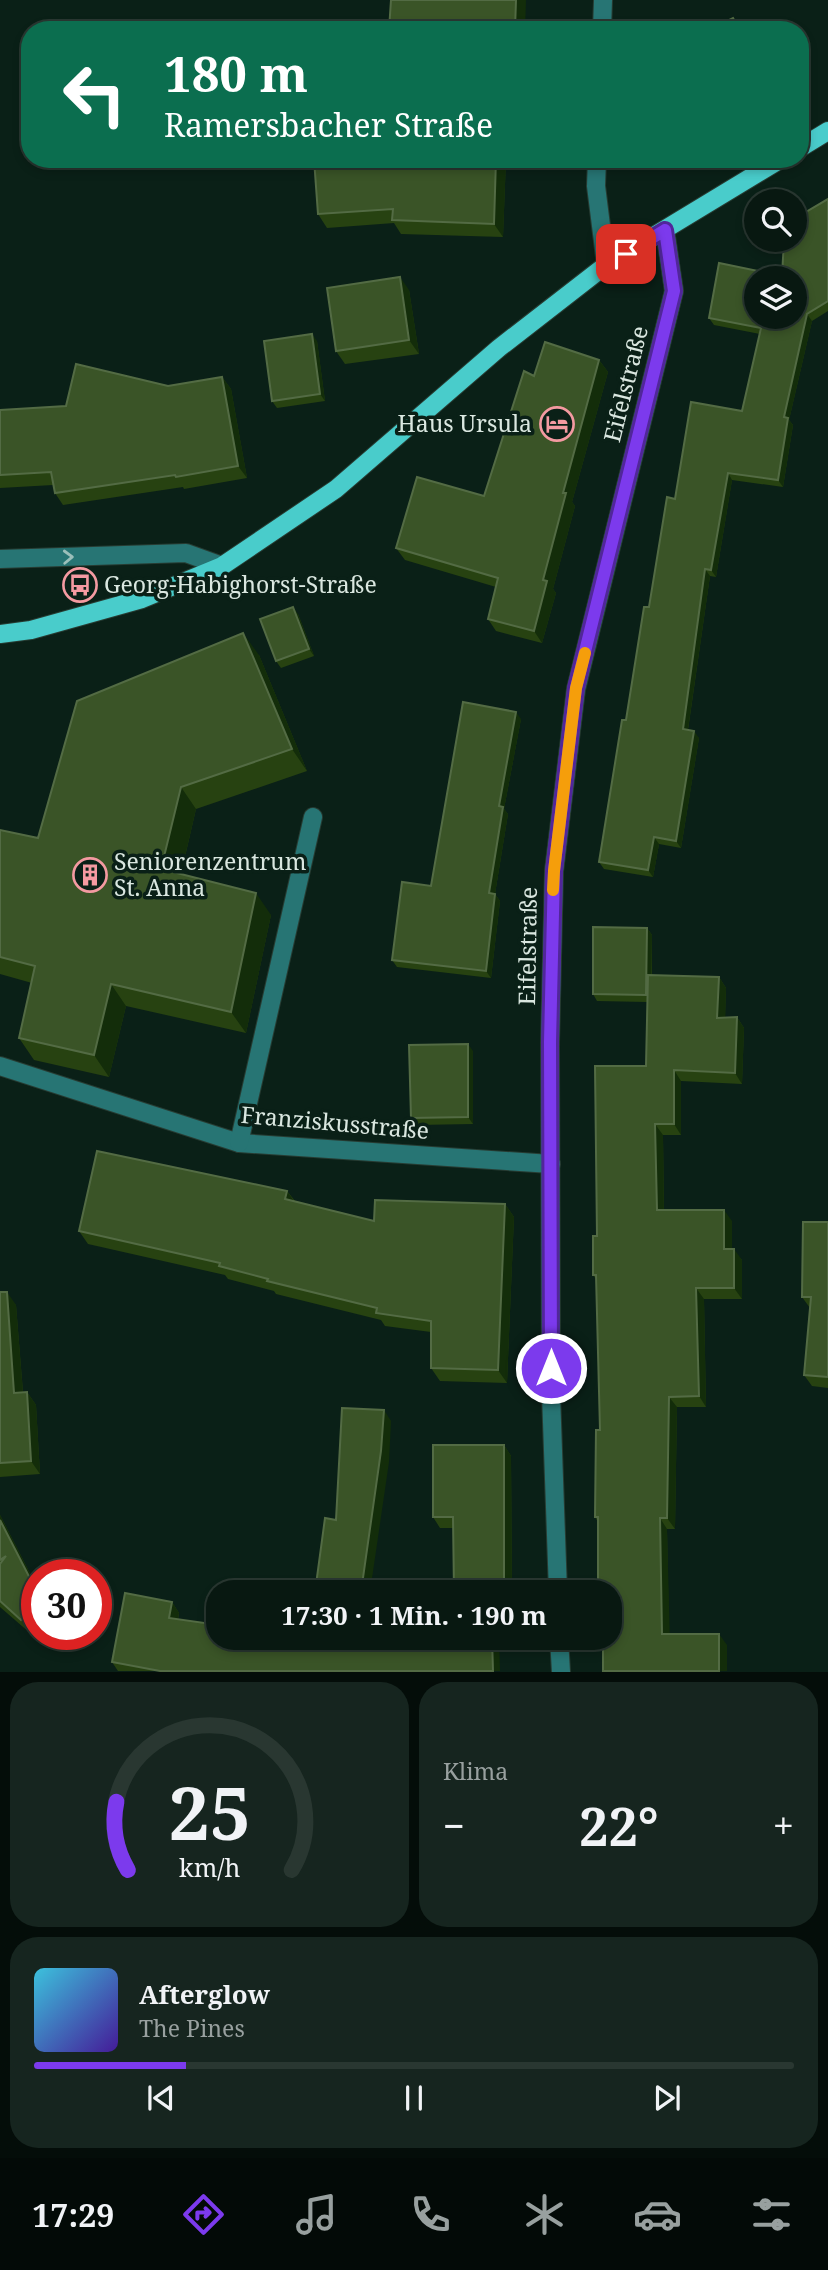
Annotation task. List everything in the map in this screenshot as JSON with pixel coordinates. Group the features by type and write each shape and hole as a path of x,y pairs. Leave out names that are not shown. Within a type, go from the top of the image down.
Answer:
{"main road":[{"path":"809,143 828,131"},
{"path":"0,634 31,629 142,599 222,566 336,489 499,348 606,265 766,168"}],"street":[{"path":"602,21 603,0"},
{"path":"597,168 596,186 606,265"},
{"name":"Eifelstraße","path":"558,1580 551,1394 550,1042 554,871 576,688 674,291 665,230"},
{"path":"0,559 186,553 222,566"},
{"path":"239,1143 313,817"},
{"name":"Franziskusstraße","path":"0,1066 239,1143 551,1164"},
{"path":"560,1650 561,1671"}],"building":[{"path":"391,0 516,0 515,21 390,21"},
{"path":"315,168 496,168 494,224 392,220 393,209 318,214"},
{"path":"828,199 828,301 807,314 807,266 783,266 783,252 807,252 807,211"},
{"path":"719,263 744,268 744,325 709,318"},
{"path":"400,277 409,340 336,351 327,288"},
{"path":"761,329 804,329 784,417 788,418 778,480 728,473 711,570 705,569 683,729 694,731 676,841 654,837 648,870 599,862 644,607 649,607 667,497 675,499 691,402 742,411"},
{"path":"312,334 320,394 272,401 264,341"},
{"path":"545,342 599,360 563,493 566,493 543,580 547,581 534,631 488,619 498,578 396,548 417,477 484,496 524,371 534,376"},
{"path":"76,364 168,386 222,377 238,466 55,493 51,472 0,475 0,410 66,406"},
{"path":"293,607 309,649 276,661 260,619"},
{"name":"Seniorenzentrum St. Anna","path":"243,633 292,749 181,787 161,869 256,893 231,1012 111,984 94,1055 19,1038 35,966 0,957 0,830 38,838 77,701"},
{"path":"463,702 516,712 499,806 503,807 489,893 495,894 486,971 392,960 402,882 431,886"},
{"path":"593,927 647,928 646,995 593,994"},
{"path":"648,975 719,977 717,1018 737,1017 735,1073 674,1070 674,1124 655,1124 657,1210 724,1210 724,1249 734,1249 734,1288 696,1288 699,1396 669,1397 667,1518 660,1518 662,1634 719,1634 719,1671 603,1671 603,1650 622,1650 622,1580 598,1580 598,1517 595,1517 596,1430 600,1430 596,1275 593,1275 593,1236 597,1236 595,1066 646,1066"},
{"path":"468,1044 468,1117 411,1118 409,1045"},
{"path":"97,1151 287,1191 285,1199 374,1221 375,1200 505,1204 498,1370 431,1368 431,1321 376,1313 377,1308 267,1281 268,1279 219,1266 220,1263 79,1231"},
{"path":"803,1222 828,1222 828,1377 804,1375 811,1297 802,1297"},
{"path":"0,1292 7,1292 14,1393 27,1392 31,1461 0,1463"},
{"path":"342,1408 384,1410 381,1451 363,1580 317,1580 325,1518 336,1520"},
{"path":"433,1445 504,1445 504,1580 454,1580 453,1517 433,1517"},
{"path":"0,1520 21,1561 21,1620 0,1601 0,1564 6,1556 0,1560"},
{"path":"125,1593 172,1602 169,1618 206,1623 206,1650 492,1650 493,1671 160,1671 112,1662"}],"slow traffic":[{"path":"553,890 576,688 585,653"}],"place":[{"name":"Haus Ursula","path":"557,424"},
{"name":"Georg-Habighorst-Straße","path":"80,585"},
{"name":"Seniorenzentrum St. Anna","path":"90,875"}],"route":[{"path":"551,1368 550,1042 554,871 576,688 674,291 665,230 626,254"}]}
